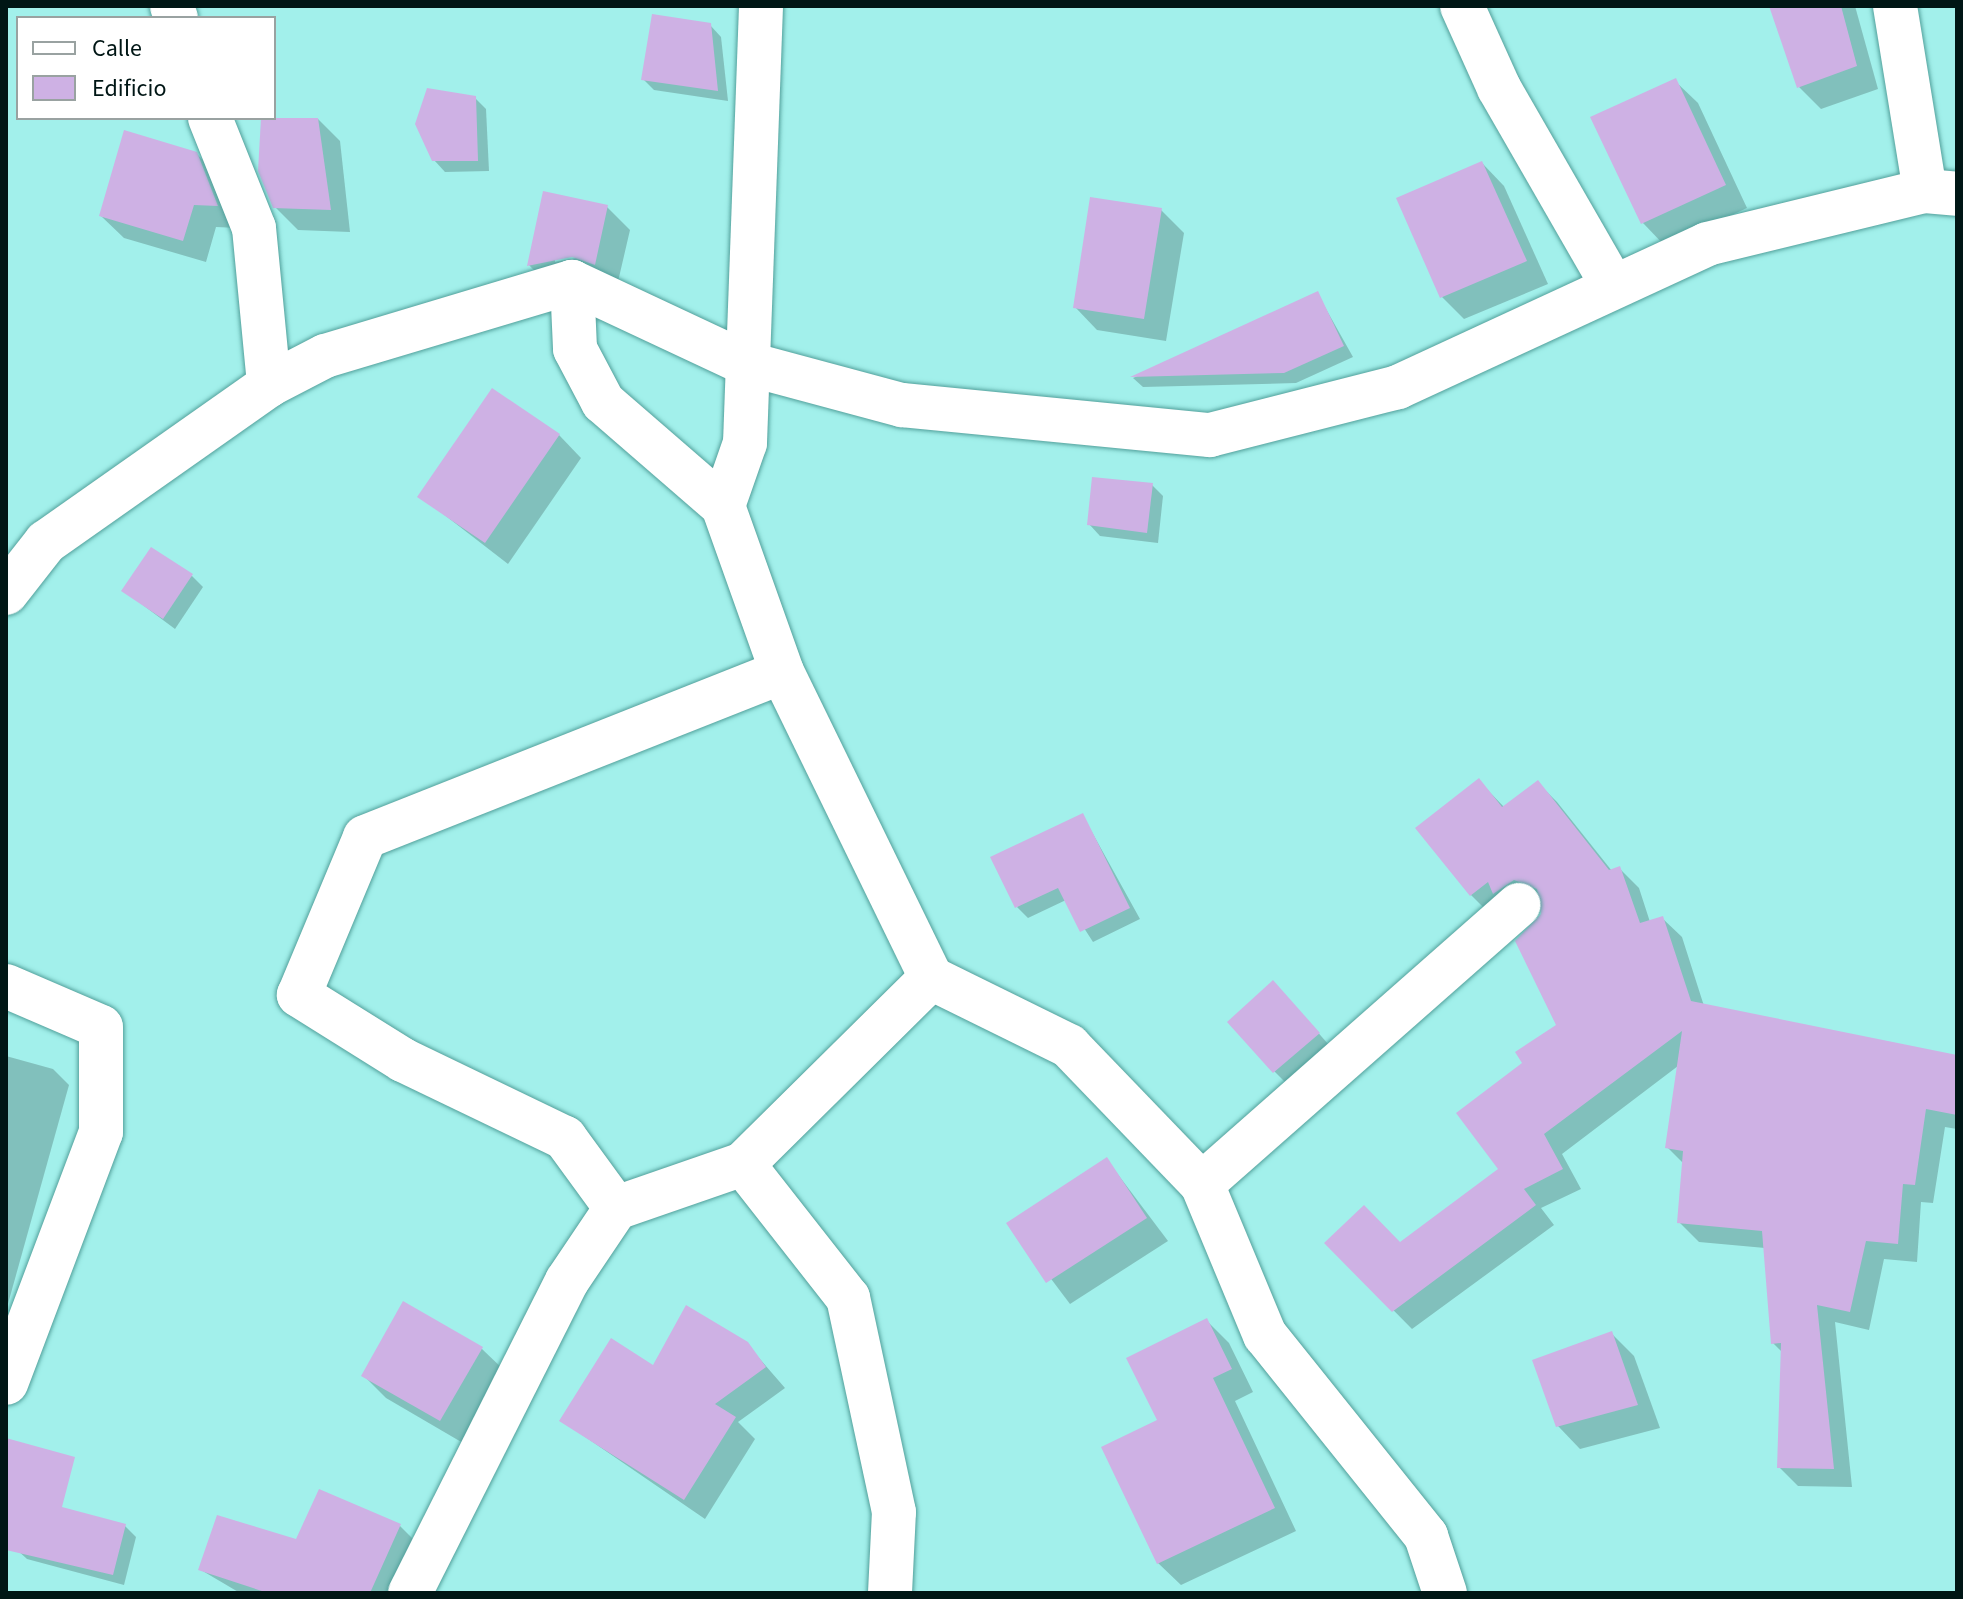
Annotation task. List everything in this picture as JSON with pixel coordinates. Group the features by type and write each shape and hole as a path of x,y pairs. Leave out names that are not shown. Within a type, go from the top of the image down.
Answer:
{"street":[{"path":"723,506 745,443 745,363 761,6"},
{"path":"1462,6 1499,88 1611,283"},
{"path":"6,593 46,542 269,385 325,356 572,282 745,363 902,405 1210,435 1398,387 1611,283 1707,244 1941,193 1895,6"},
{"path":"211,120 254,228 269,385"},
{"path":"572,282 575,349 603,402 723,506 782,672 931,978 1069,1046 1202,1184 1265,1335 1426,1536 1445,1593"},
{"path":"616,1208 565,1138 403,1060 299,995 365,837 782,672"},
{"path":"1202,1184 1518,905"},
{"path":"410,1593 567,1281 616,1208 743,1164 931,978"},
{"path":"6,986 101,1027 101,1132 19,1308 6,1383"},
{"path":"743,1164 848,1298 894,1512 890,1593"}],"building":[{"path":"1769,6 1841,6 1857,66 1797,88"},
{"path":"652,14 711,23 718,91 641,80"},
{"path":"1676,78 1726,185 1641,224 1590,117"},
{"path":"427,88 476,96 478,161 432,161 415,124"},
{"path":"318,118 331,210 273,208 258,171 261,120"},
{"path":"124,130 197,152 218,206 194,205 183,241 99,216"},
{"path":"1482,161 1527,261 1440,298 1396,198"},
{"path":"543,191 608,205 595,265 572,257 527,266"},
{"path":"1090,197 1162,208 1144,319 1073,308"},
{"path":"1318,291 1344,346 1284,373 1130,377"},
{"path":"492,388 560,434 485,543 417,497"},
{"path":"1092,477 1153,483 1147,533 1087,525"},
{"path":"151,547 193,574 163,619 121,591"},
{"path":"1479,778 1502,807 1538,780 1609,870 1620,866 1640,923 1663,916 1691,1001 1957,1055 1957,1115 1926,1109 1915,1185 1903,1184 1898,1244 1866,1241 1850,1312 1817,1305 1834,1469 1777,1468 1781,1343 1771,1344 1762,1231 1677,1223 1683,1151 1665,1148 1682,1031 1544,1134 1563,1169 1524,1189 1536,1205 1392,1312 1324,1243 1364,1205 1400,1242 1498,1169 1456,1113 1522,1063 1515,1052 1556,1025 1515,941 1541,914 1537,889 1514,880 1493,894 1488,882 1470,896 1415,828"},
{"path":"1083,813 1130,908 1080,932 1058,888 1015,908 990,857"},
{"path":"1273,980 1320,1033 1273,1073 1227,1022"},
{"path":"1107,1157 1147,1218 1046,1283 1006,1223"},
{"path":"403,1301 483,1347 440,1421 361,1376"},
{"path":"686,1305 748,1342 766,1367 715,1404 736,1417 684,1500 559,1421 611,1338 653,1365"},
{"path":"1207,1318 1232,1369 1213,1378 1275,1508 1157,1564 1101,1447 1157,1420 1126,1358"},
{"path":"1612,1331 1638,1405 1556,1427 1532,1360"},
{"path":"6,1438 75,1457 62,1507 126,1524 113,1575 6,1550"},
{"path":"319,1489 401,1524 370,1593 268,1593 198,1570 217,1515 296,1539"}]}
